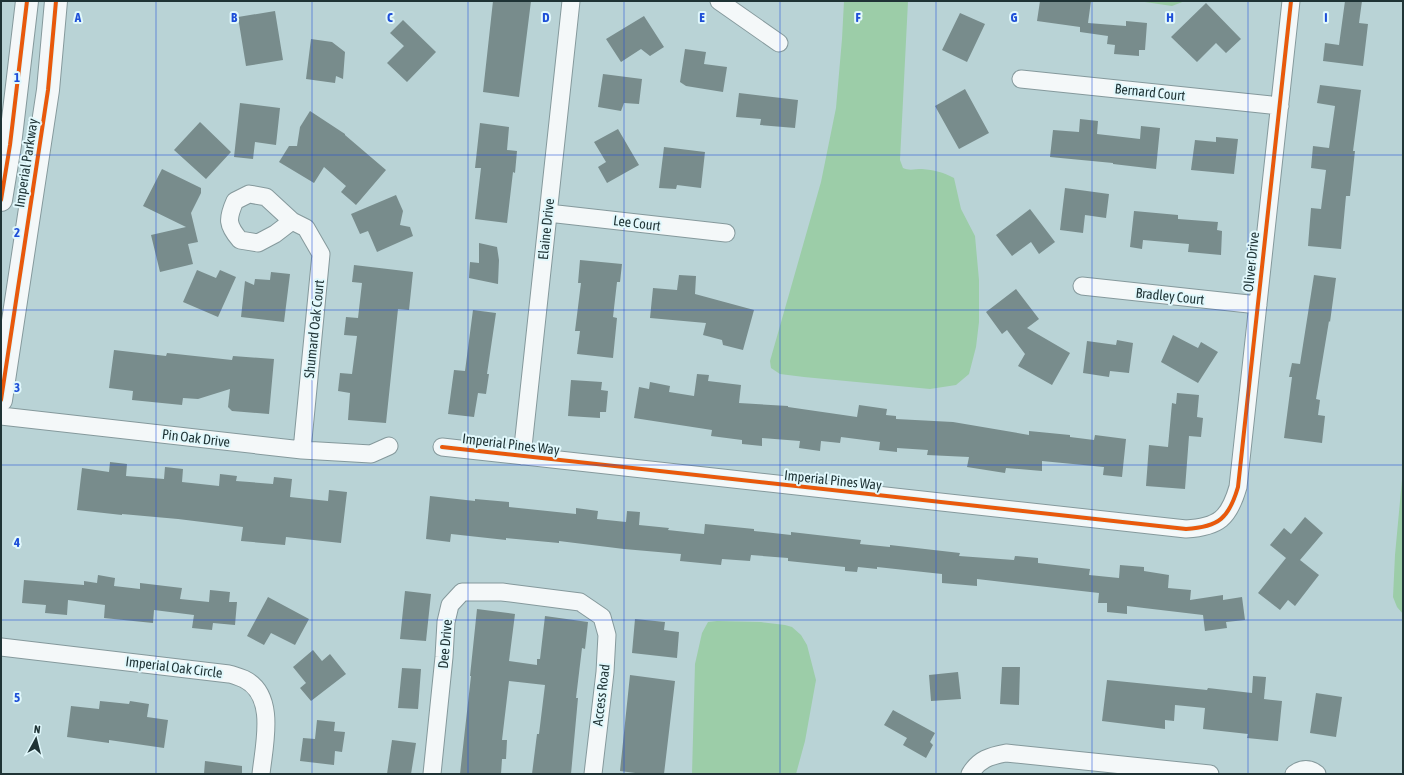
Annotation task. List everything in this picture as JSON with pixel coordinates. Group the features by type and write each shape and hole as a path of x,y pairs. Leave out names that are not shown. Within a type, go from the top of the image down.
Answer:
{"main road":[{"name":"Imperial Parkway","path":"1,200 10,145 26,1"},
{"name":"Imperial Parkway","path":"1,400 48,90 56,1"}],"street":[{"name":"Elaine Drive","path":"522,456 571,1"},
{"path":"719,1 779,43"},
{"name":"Oliver Drive","path":"1220,520 1233,504 1238,487 1291,1"},
{"name":"Bernard Court","path":"1021,79 1280,106"},
{"name":"Lee Court","path":"548,213 726,233"},
{"name":"Shumard Oak Court","path":"292,221 306,228 321,254 302,450"},
{"name":"Bradley Court","path":"1082,286 1258,305"},
{"name":"Pin Oak Drive","path":"1,416 302,450 371,454 389,446"},
{"name":"Imperial Pines Way","path":"442,447 1186,529 1204,528 1220,520"},
{"name":"Dee Drive","path":"432,774 444,657 446,622 450,605 462,592 502,592 580,602 602,617"},
{"name":"Access Road","path":"593,774 605,672 607,635 602,617"},
{"name":"Imperial Oak Circle","path":"1,647 229,674 245,679 258,690 264,704 266,723 261,774"},
{"path":"970,774 974,768 988,757 1006,753 1203,774"},
{"path":"1294,774 1302,769 1312,770 1317,774"}],"shaded area":[{"path":"844,1 908,1 900,160 903,168 905,169 934,171 954,178 961,209 975,236 979,280 979,322 976,347 969,374 956,385 930,389 780,374 771,368 770,361 821,182 836,108"},
{"path":"1138,1 1185,1 1172,6"},
{"path":"1403,469 1403,614 1397,607 1393,597 1395,555"},
{"path":"708,622 761,622 785,625 792,627 801,635 807,645 816,680 805,741 796,774 692,774 695,664 702,633"}],"building":[{"path":"493,1 531,1 519,97 483,92"},
{"path":"1040,1 1091,1 1088,23 1126,26 1126,21 1147,23 1145,50 1139,50 1139,56 1114,54 1115,45 1107,44 1108,36 1080,32 1080,27 1037,21"},
{"path":"1345,1 1362,1 1359,23 1368,24 1363,66 1323,61 1325,43 1339,45"},
{"path":"1206,3 1241,39 1226,53 1216,43 1197,62 1171,37"},
{"path":"275,11 283,60 246,66 238,17"},
{"path":"960,13 985,24 967,62 942,50"},
{"path":"644,16 664,47 650,56 641,49 621,62 606,39"},
{"path":"403,20 436,52 407,82 387,63 404,46 390,33"},
{"path":"311,39 332,42 345,52 343,79 336,76 335,83 306,79"},
{"path":"685,49 706,52 704,64 727,67 723,92 686,86 680,82"},
{"path":"603,74 642,79 639,104 624,103 621,111 598,107"},
{"path":"1320,85 1361,90 1353,151 1355,151 1350,196 1346,196 1341,249 1308,246 1311,208 1321,209 1326,170 1311,168 1313,146 1329,148 1335,106 1317,103"},
{"path":"965,89 989,133 959,149 935,106"},
{"path":"739,93 798,100 795,128 760,125 761,119 736,117"},
{"path":"240,103 280,108 276,145 255,142 253,159 234,157"},
{"path":"310,111 345,134 386,170 356,205 341,192 346,186 324,167 314,183 279,162 289,146 297,146 300,127"},
{"path":"1080,119 1098,121 1097,134 1140,139 1141,126 1160,128 1156,169 1050,157 1053,130 1079,132"},
{"path":"200,122 231,152 206,179 174,150"},
{"path":"480,123 509,127 507,150 517,151 507,223 475,219 481,168 475,168"},
{"path":"618,129 639,165 607,183 598,167 606,162 594,142"},
{"path":"1216,137 1238,139 1234,174 1191,170 1195,140 1216,142"},
{"path":"664,147 705,152 701,188 677,185 676,189 659,188"},
{"path":"162,169 201,188 201,193 191,213 198,242 188,244 193,264 160,272 151,235 186,227 143,206"},
{"path":"1065,188 1109,194 1106,218 1085,215 1083,233 1060,230"},
{"path":"396,195 403,211 400,225 410,227 413,236 377,252 368,231 360,234 351,214"},
{"path":"1030,209 1055,242 1039,254 1031,242 1012,256 996,235"},
{"path":"1134,211 1178,215 1178,219 1218,222 1217,230 1222,231 1221,255 1188,252 1189,244 1143,240 1142,249 1130,247"},
{"path":"479,243 497,247 499,260 498,284 469,278 470,262 479,263"},
{"path":"580,260 622,264 620,282 617,282 613,317 617,318 613,358 577,354 580,331 575,331 581,283 578,283"},
{"path":"354,265 413,272 409,310 398,309 386,423 348,420 350,393 338,391 340,373 352,374 357,336 344,335 346,317 358,318 362,283 352,282"},
{"path":"197,270 216,278 220,270 236,277 218,317 183,302"},
{"path":"271,272 290,274 284,322 241,317 245,281 254,285 255,279 270,280"},
{"path":"679,275 696,276 695,294 754,310 743,350 723,345 722,340 703,335 706,323 650,318 653,288 677,290"},
{"path":"1314,275 1336,278 1330,322 1329,321 1316,399 1320,400 1318,415 1325,416 1322,443 1284,438 1292,377 1289,377 1292,363 1300,364"},
{"path":"1016,289 1039,319 1027,328 1070,353 1052,385 1018,366 1025,354 1007,330 1002,334 986,312"},
{"path":"473,310 496,313 487,374 489,374 486,394 478,393 474,417 448,414 454,370 465,371"},
{"path":"1173,335 1198,348 1201,342 1218,352 1198,383 1161,362"},
{"path":"1117,340 1133,343 1129,373 1110,371 1109,377 1083,373 1087,341 1116,345"},
{"path":"114,350 166,356 167,353 232,360 233,356 274,359 269,414 232,411 228,407 230,389 198,399 183,398 182,405 132,400 133,391 109,388"},
{"path":"697,374 709,375 708,381 741,385 739,403 788,406 857,417 859,405 887,409 886,415 896,416 896,419 953,422 1029,435 1029,431 1070,435 1070,437 1094,440 1095,435 1126,439 1122,477 1103,475 1104,467 1042,461 1042,471 1006,468 1005,473 967,467 969,457 927,455 928,450 897,448 897,452 879,450 880,442 841,437 840,443 821,441 820,451 799,448 800,441 762,438 762,446 742,444 742,440 711,436 712,430 634,418 639,387 649,389 650,382 670,386 669,392 694,396"},
{"path":"571,380 602,382 601,390 608,391 606,412 600,412 600,418 568,416"},
{"path":"1177,393 1199,395 1197,417 1203,418 1201,437 1189,436 1185,489 1146,486 1149,445 1168,447 1172,403 1176,404"},
{"path":"110,462 127,464 126,476 164,479 165,467 183,469 182,482 219,486 220,474 237,476 236,481 273,484 274,477 292,479 290,497 328,501 329,490 347,492 341,543 286,537 285,545 241,541 243,527 178,519 77,510 82,468 109,472"},
{"path":"430,496 475,501 475,499 509,502 509,507 576,514 576,508 598,511 597,519 626,522 627,511 640,512 639,525 704,534 705,524 754,529 754,531 791,535 791,532 861,540 860,544 890,547 890,545 960,553 959,556 1014,560 1015,556 1038,558 1038,563 1090,569 1089,575 1119,578 1120,565 1144,567 1144,571 1169,575 1168,588 1191,590 1190,600 1223,595 1223,600 1242,597 1245,620 1226,622 1227,628 1205,631 1203,615 1127,606 1127,614 1107,612 1107,603 1098,603 1099,593 977,579 977,586 942,583 942,574 877,567 877,569 858,567 857,572 845,571 845,567 788,561 788,558 751,555 750,561 722,559 721,565 680,561 681,554 559,541 559,543 506,538 506,540 451,534 450,542 426,539"},
{"path":"1305,517 1323,533 1300,560 1319,575 1295,606 1288,600 1280,610 1258,593 1286,558 1270,545 1284,528 1291,534"},
{"path":"98,575 115,578 114,586 140,589 140,583 182,588 180,599 209,602 210,590 230,592 229,602 237,602 235,625 213,623 212,630 192,628 194,615 154,610 153,623 104,618 105,605 68,600 67,615 45,613 46,605 22,603 24,580 84,585 84,581 97,583"},
{"path":"405,591 431,594 426,641 400,639"},
{"path":"268,597 309,619 295,645 271,633 264,645 247,636"},
{"path":"477,609 515,614 509,661 537,665 537,659 540,659 545,616 588,622 585,649 582,648 576,698 578,698 571,774 532,774 545,685 509,681 502,740 507,740 506,759 502,759 501,774 460,774"},
{"path":"635,619 665,622 664,630 679,632 677,658 632,653"},
{"path":"313,650 322,661 330,654 346,674 311,701 300,688 306,683 293,667"},
{"path":"1002,667 1020,667 1019,705 1000,704"},
{"path":"402,668 421,669 418,709 398,708"},
{"path":"958,672 961,699 931,701 929,675"},
{"path":"630,675 675,681 664,774 643,774 620,771"},
{"path":"1253,676 1266,677 1264,699 1282,701 1278,741 1247,738 1248,734 1203,729 1205,708 1175,705 1174,721 1165,720 1165,729 1102,721 1107,680 1252,693"},
{"path":"1316,693 1342,697 1336,737 1310,733"},
{"path":"100,701 129,704 130,701 149,704 147,717 168,720 164,748 109,740 109,743 67,737 71,706 99,709"},
{"path":"893,710 935,733 930,742 933,745 926,758 903,745 907,738 884,725"},
{"path":"317,720 335,722 334,731 345,732 342,752 335,751 334,765 300,761 303,738 315,739"},
{"path":"392,740 416,743 411,774 387,774"},
{"path":"205,761 242,766 242,774 204,774"}],"cycle path":[{"path":"1,200 10,145 27,1"},
{"path":"1,400 48,90 56,1"},
{"path":"442,447 1186,529 1207,526 1215,523 1221,519 1231,506 1238,487 1291,1"}]}
